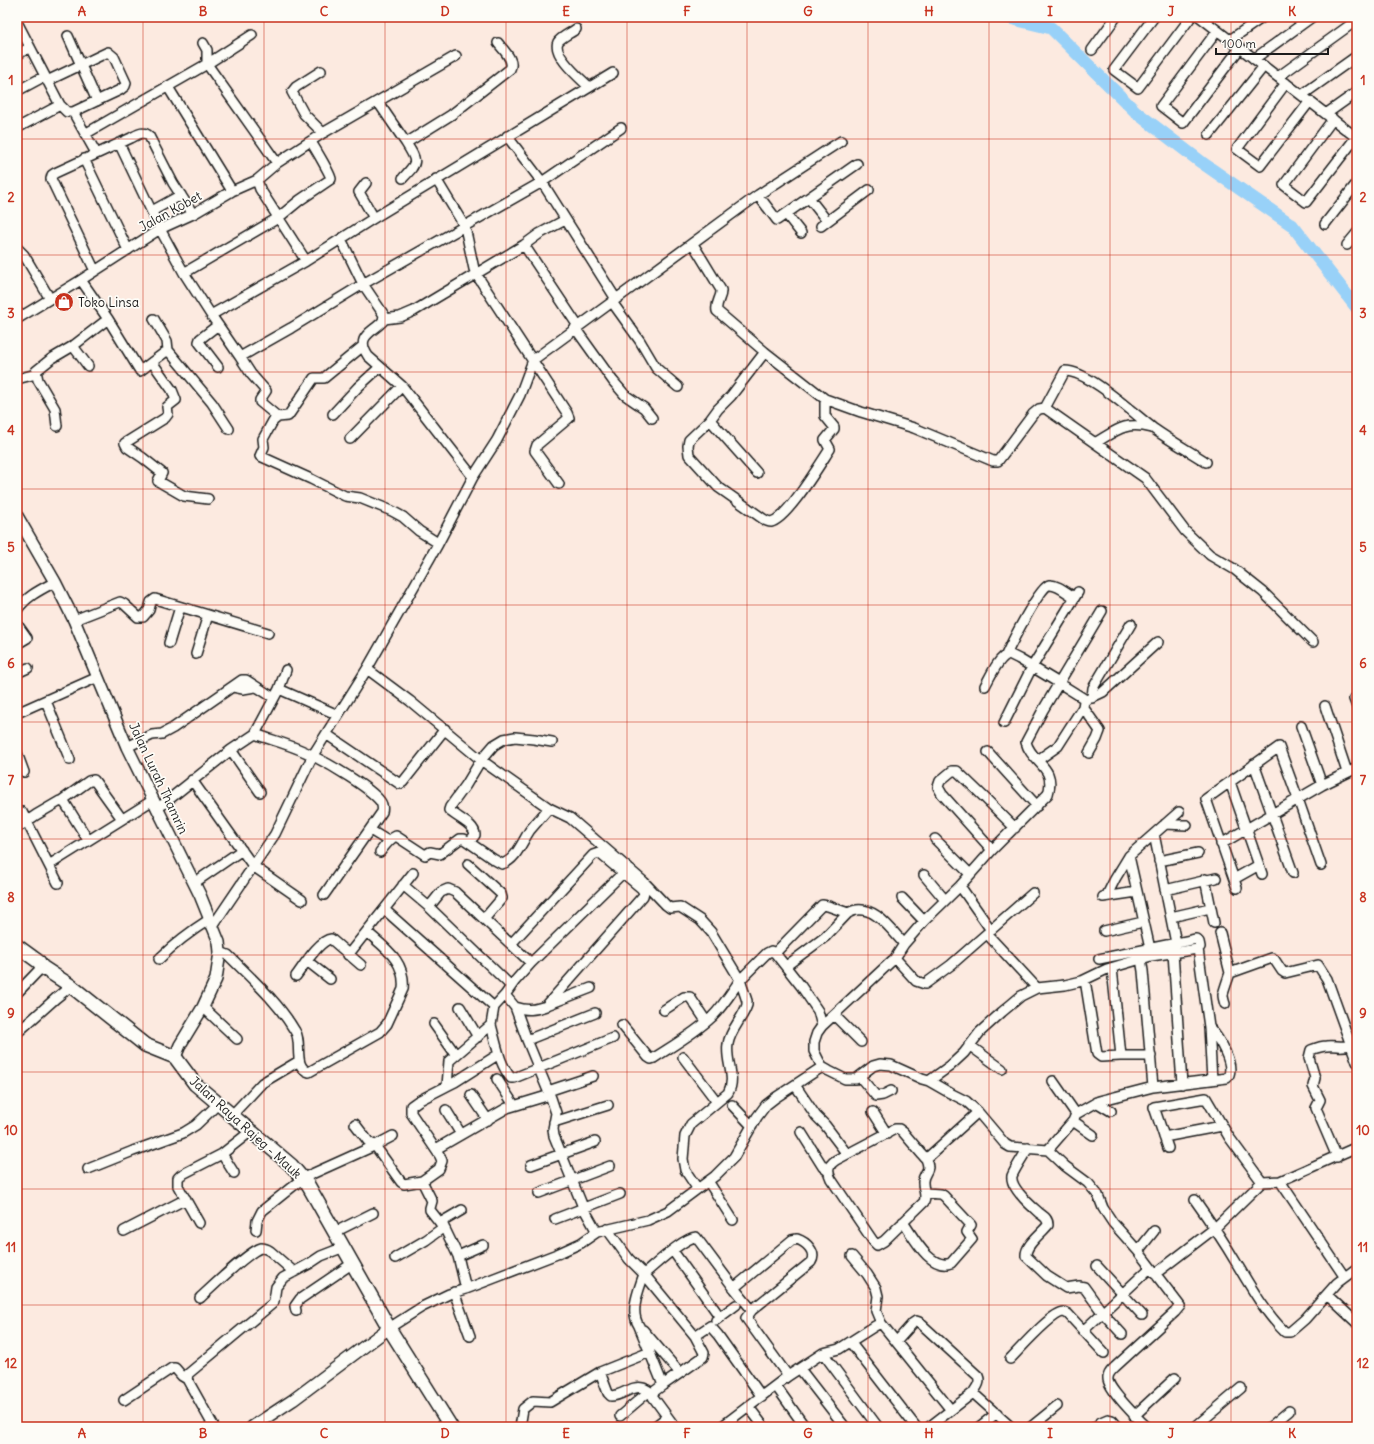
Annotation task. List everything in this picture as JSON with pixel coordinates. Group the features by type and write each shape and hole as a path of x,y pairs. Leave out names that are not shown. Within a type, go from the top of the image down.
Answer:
{"main road":[{"path":"17,946 39,962 42,967 71,986 146,1045 175,1056"},
{"name":"Jalan Raya Rajeg - Mauk","path":"175,1056 195,1084 291,1165 303,1178 315,1196 389,1328 451,1427"}],"street":[{"path":"1092,50 1116,17"},
{"path":"1154,17 1114,70 1138,88 1191,17"},
{"path":"1230,40 1263,17"},
{"path":"1254,59 1312,17"},
{"path":"1207,19 1217,30 1254,59 1264,66 1330,117 1357,137 1306,202 1284,185 1330,117 1357,92"},
{"path":"1278,77 1357,20"},
{"path":"17,22 46,79 60,105 67,112 73,112 120,90 125,86 126,79 114,57 108,52 81,65 46,79 17,91"},
{"path":"576,29 559,40 557,45 558,50 565,64 589,87"},
{"path":"1217,30 1161,106 1166,110 1184,123 1240,48"},
{"path":"85,134 208,64 252,35"},
{"path":"68,36 97,101"},
{"path":"203,43 207,50 208,64 277,163"},
{"path":"406,143 451,115 510,69 512,62 498,43"},
{"path":"17,54 30,47"},
{"name":"Jalan Kobet","path":"17,319 160,230 193,214 232,191 257,180 277,163 323,134 456,56"},
{"path":"1286,83 1237,148 1260,166 1306,98 1357,56"},
{"path":"1210,135 1264,66"},
{"path":"321,72 296,87 292,92 304,114 323,134"},
{"path":"211,315 306,261 507,136 613,73"},
{"path":"168,87 232,191"},
{"path":"378,102 406,143 416,161 413,167 402,178"},
{"path":"17,128 60,105"},
{"path":"73,112 96,153"},
{"path":"240,357 363,284 542,182 621,128"},
{"path":"95,271 51,177 54,173 96,153 146,133 180,195 193,214"},
{"path":"507,136 542,182 656,368 678,387"},
{"path":"159,959 178,940 211,923 275,834 313,755 367,669 438,543 473,477 500,434 520,395 533,360 758,195 841,141"},
{"path":"184,273 278,218 300,200 331,179 331,176 324,167 311,142"},
{"path":"120,143 160,230 184,273 251,374 268,388 260,401 278,417"},
{"path":"84,159 128,250"},
{"path":"758,195 777,220 857,164"},
{"path":"257,180 260,189 306,261"},
{"path":"436,180 465,227 476,273 482,285 567,413 568,418 537,445 535,450 559,484"},
{"path":"1325,224 1357,183"},
{"path":"366,184 359,192 374,218"},
{"path":"809,198 824,223 869,190"},
{"path":"152,211 180,195"},
{"path":"786,214 801,233"},
{"path":"384,319 404,315 414,311 524,245 539,234 565,220"},
{"path":"1357,233 1347,245 1357,238"},
{"path":"342,239 363,284 381,310 384,315 384,319 381,324 366,336 363,346 324,378 314,378 288,416 278,417 273,421 262,439 264,447 260,456 345,496 360,498 392,511 403,517 419,531 438,543"},
{"path":"692,244 721,290 721,296 716,307 717,311 765,352 825,399 861,412 914,428 993,461 998,461 1033,414 1039,409 1044,408 1065,371 1070,371 1086,377 1155,429 1206,462"},
{"path":"524,245 612,381 625,395 644,408 652,418"},
{"path":"17,248 24,255 50,299"},
{"path":"81,280 108,318 140,371 168,350"},
{"path":"17,380 36,374 36,371 42,365 73,346 108,318"},
{"path":"154,319 167,340 168,350 212,404 228,428"},
{"path":"218,325 200,339 199,342 218,367"},
{"path":"73,346 88,366"},
{"path":"363,346 368,356 402,386 473,477"},
{"path":"765,352 731,396 718,409 710,420 689,440 689,455 725,493 768,522 780,517 795,500 830,449 825,440 834,429 834,426 825,416 825,399"},
{"path":"152,362 172,390 176,400 167,407 168,414 165,418 124,444 162,473 158,481 184,496 208,499"},
{"path":"333,414 358,387 380,367"},
{"path":"36,374 55,409 57,426"},
{"path":"350,439 402,386"},
{"path":"1044,408 1145,478 1190,536 1210,555 1234,569 1263,592 1313,642"},
{"path":"710,420 757,473"},
{"path":"1095,442 1118,429 1127,426 1139,425 1155,429"},
{"name":"Jalan Lurah Thamrin","path":"17,516 55,582 74,620 127,747 194,883 219,942 220,952 216,979 203,1007 175,1056"},
{"path":"17,610 31,595 55,582"},
{"path":"985,686 1000,660 1006,655 1028,613 1046,586 1050,584 1076,595 1032,666 1004,723"},
{"path":"74,620 120,602 140,618 145,616 149,610 151,602 155,599 268,633"},
{"path":"169,643 180,607"},
{"path":"1102,611 1026,739 1026,744 1049,778 1050,787 1048,794 992,850 960,886 924,921 904,944 895,958 822,1026 817,1033 814,1051 822,1067 844,1079 856,1079 873,1066 885,1064 891,1065 922,1079 929,1080 966,1101 978,1112 1005,1144 1014,1148 1048,1150 1065,1166 1088,1183 1098,1195 1107,1215 1138,1251 1180,1307 1115,1367 1110,1372 1107,1379 1111,1387 1134,1416 1147,1427"},
{"path":"196,654 208,615"},
{"path":"17,624 27,638 17,644"},
{"path":"1038,760 1058,746 1086,702 1131,624"},
{"path":"1086,702 1113,684 1158,642"},
{"path":"1006,655 1014,656 1032,666 1083,698 1100,730 1098,739 1089,753"},
{"path":"17,673 28,668"},
{"path":"367,669 445,729 481,760 549,808 570,818 625,871 644,892 643,896 546,1006"},
{"path":"49,865 122,819 155,805 255,734 279,689 286,670"},
{"path":"17,713 98,677"},
{"path":"127,747 152,735 162,734 168,731 233,686 243,689 255,687 274,698"},
{"path":"279,689 338,715"},
{"path":"46,701 70,760"},
{"path":"1325,706 1347,772"},
{"path":"1301,726 1322,785"},
{"path":"326,734 400,784 445,729"},
{"path":"255,734 313,755 363,786 380,802 383,808 370,830 324,895"},
{"path":"469,842 475,836 474,831 466,822 449,810 481,760 494,745 504,739 515,737 552,742"},
{"path":"1230,782 1260,870 1235,884 1206,799 1278,747 1321,864"},
{"path":"232,750 260,792"},
{"path":"988,752 1037,806"},
{"path":"17,753 24,772"},
{"path":"1254,764 1293,873"},
{"path":"1221,844 1322,785 1357,768"},
{"path":"992,850 942,794 938,787 940,782 952,771 957,771 1014,828"},
{"path":"17,828 61,801 89,781 94,780 122,819"},
{"path":"192,780 253,866 302,900"},
{"path":"61,801 65,803 88,840"},
{"path":"380,852 388,842 396,836 425,855 430,852 440,854 460,839 469,842 502,864 508,862 516,853 531,829 549,808"},
{"path":"22,812 58,883"},
{"path":"1137,892 1104,896 1129,856 1179,812"},
{"path":"1165,824 1187,825"},
{"path":"370,830 388,842"},
{"path":"1154,834 1176,943"},
{"path":"935,839 970,874"},
{"path":"194,883 242,850"},
{"path":"1159,861 1198,853"},
{"path":"511,944 579,868 593,855 598,854 644,882 670,908 680,907 700,920 711,932 740,980 748,1001 728,1043 728,1059 732,1087 728,1093 692,1124 685,1136 683,1159 685,1170 697,1188"},
{"path":"1129,856 1151,952"},
{"path":"468,864 501,894 502,898 500,902 484,918"},
{"path":"613,1038 511,1078 507,1074 499,1054 491,1025 494,1006 531,963 625,871"},
{"path":"348,955 413,874"},
{"path":"924,875 945,900"},
{"path":"1165,890 1216,878"},
{"path":"1205,880 1214,923"},
{"path":"403,885 429,907 511,986"},
{"path":"960,886 989,932 1037,988"},
{"path":"429,907 441,892 448,889 455,892 531,963"},
{"path":"895,958 916,981 925,984 951,965 1033,893"},
{"path":"902,898 924,921"},
{"path":"775,953 822,906 828,906 848,913"},
{"path":"1171,917 1210,908"},
{"path":"385,910 494,1006"},
{"path":"786,966 825,937 852,910 863,910 876,915 904,944"},
{"path":"1104,931 1143,922"},
{"path":"220,952 228,955 273,999 298,1036 299,1061 305,1070 309,1072 380,1032 387,1024 403,989 404,984 399,964 395,957 366,932"},
{"path":"1220,933 1230,973 1223,991 1225,1004"},
{"path":"296,976 321,944 328,939 331,939 361,965"},
{"path":"929,1080 950,1066 1002,1012 1021,996 1037,988 1065,985 1085,980 1108,969 1141,959 1151,952 1176,943 1196,940 1200,944 1198,949 1210,1027 1212,1080"},
{"path":"1099,959 1151,952 1173,953 1198,949"},
{"path":"622,1025 651,1059 686,1037 706,1021 725,1002 740,980 771,951 775,953 786,966 818,1011 822,1026"},
{"path":"1173,953 1182,1084"},
{"path":"1230,973 1272,958 1274,958 1282,971 1285,973 1318,965 1326,979 1357,1062"},
{"path":"1141,959 1153,1087"},
{"path":"307,961 330,979"},
{"path":"17,993 42,967"},
{"path":"1112,968 1120,1056"},
{"path":"1085,980 1097,1054 1101,1057 1151,1056"},
{"path":"17,1033 71,986"},
{"path":"516,1007 526,1010 535,1010 591,988"},
{"path":"504,995 516,1007 527,1040 556,1113 553,1129 554,1136 584,1207 597,1232"},
{"path":"664,1010 684,997 690,997 706,1021"},
{"path":"203,1007 237,1039"},
{"path":"460,1007 478,1036"},
{"path":"527,1040 595,1013"},
{"path":"834,1016 861,1042"},
{"path":"434,1024 456,1055"},
{"path":"447,1086 448,1062 491,1025"},
{"path":"1048,1150 1074,1117 1096,1102 1153,1087 1226,1078 1230,1074 1227,1056 1220,1041 1210,1027"},
{"path":"969,1045 1002,1069"},
{"path":"1337,1157 1316,1108 1320,1100 1313,1086 1315,1078 1309,1058 1311,1050 1318,1047 1343,1047 1350,1045"},
{"path":"354,1124 374,1146 401,1182 404,1184 422,1180 439,1169 442,1161 436,1149 411,1113 410,1108 418,1101 455,1082 499,1054"},
{"path":"682,1057 717,1102"},
{"path":"232,1115 262,1083 299,1061"},
{"path":"252,1427 293,1400 389,1328 422,1307 454,1292 466,1289 557,1254 581,1243 597,1232 648,1220 668,1211 715,1176 734,1157 757,1117 766,1105 822,1067"},
{"path":"436,1149 514,1105 593,1076"},
{"path":"860,1077 876,1096 891,1092"},
{"path":"497,1079 514,1105"},
{"path":"1052,1081 1074,1117 1093,1135"},
{"path":"795,1085 816,1116 825,1125 846,1154"},
{"path":"471,1095 488,1120"},
{"path":"1168,1148 1154,1107 1206,1098 1229,1137 1262,1182"},
{"path":"1096,1102 1112,1111"},
{"path":"88,1169 183,1133 196,1125 218,1104"},
{"path":"554,1122 608,1105"},
{"path":"732,1105 752,1126"},
{"path":"446,1110 461,1134"},
{"path":"872,1112 886,1134"},
{"path":"926,1159 978,1112"},
{"path":"1164,1138 1222,1126"},
{"path":"801,1132 876,1244 882,1243 924,1202 925,1193 923,1180 928,1168 926,1159 899,1129 894,1129 832,1162 828,1168 828,1171"},
{"path":"199,1223 178,1186 178,1178 222,1154 251,1131"},
{"path":"256,1230 257,1221 262,1211 303,1178 393,1136"},
{"path":"531,1165 595,1142"},
{"path":"1082,1331 1122,1292 1215,1228 1262,1182 1280,1181 1357,1147"},
{"path":"1028,1148 1013,1174 1012,1181 1015,1188 1037,1211 1044,1216 1048,1221 1048,1225 1028,1247 1026,1256 1047,1276 1066,1288 1083,1287 1102,1312 1122,1334"},
{"path":"222,1154 234,1173"},
{"path":"540,1193 610,1166"},
{"path":"422,1180 432,1201 430,1210 442,1225 458,1256 466,1289"},
{"path":"708,1181 733,1220"},
{"path":"1280,1181 1344,1276"},
{"path":"903,1222 927,1256 936,1262 951,1263 971,1241 972,1238 967,1232 971,1225 961,1213 941,1194 925,1193"},
{"path":"555,1219 620,1194"},
{"path":"124,1231 186,1199"},
{"path":"1195,1200 1215,1228 1277,1325 1285,1332 1290,1332 1305,1320 1344,1276 1357,1268"},
{"path":"395,1258 426,1240 442,1225 462,1210"},
{"path":"335,1232 374,1213"},
{"path":"607,1229 629,1258 695,1336 704,1353 703,1357 663,1385 646,1394 620,1416"},
{"path":"1138,1251 1154,1231"},
{"path":"663,1385 634,1313 644,1274 682,1243 693,1237 696,1237 734,1288 739,1302 749,1314 788,1376"},
{"path":"734,1288 792,1240 800,1240 810,1249 813,1259 808,1265 749,1314"},
{"path":"458,1256 483,1245"},
{"path":"188,1379 188,1374 196,1366 274,1302 276,1287 287,1275 321,1256 344,1247"},
{"path":"200,1298 251,1254 262,1248 266,1248 270,1251 294,1272"},
{"path":"673,1251 720,1317"},
{"path":"852,1256 876,1288 878,1296 876,1311 881,1323 951,1410"},
{"path":"296,1311 295,1306 300,1299 353,1263"},
{"path":"1097,1266 1142,1314"},
{"path":"454,1292 470,1336"},
{"path":"1326,1296 1357,1323"},
{"path":"695,1336 710,1326 739,1302"},
{"path":"1010,1360 1051,1318 1060,1312 1068,1314 1082,1331 1104,1353"},
{"path":"897,1341 913,1323 916,1321 919,1322 980,1379 973,1392 929,1427"},
{"path":"721,1427 788,1376 823,1353 839,1349 881,1323"},
{"path":"639,1326 680,1373"},
{"path":"710,1326 762,1397"},
{"path":"850,1342 916,1427"},
{"path":"520,1427 522,1413 525,1406 533,1401 550,1402 600,1372 650,1352"},
{"path":"823,1353 878,1427"},
{"path":"124,1400 172,1368 175,1368 182,1376 188,1379 214,1427"},
{"path":"800,1369 845,1427"},
{"path":"600,1372 608,1393 611,1396 617,1396 636,1388 644,1388 650,1392 675,1427"},
{"path":"1134,1416 1175,1378"},
{"path":"776,1386 806,1427"},
{"path":"1195,1427 1241,1388"},
{"path":"973,1392 1011,1427"},
{"path":"748,1406 764,1427"},
{"path":"1031,1427 1057,1406"},
{"path":"1270,1427 1288,1411"},
{"path":"979,1427 997,1413"},
{"path":"654,1427 668,1417"},
{"path":"1095,1427 1108,1419 1112,1420 1118,1427"}],"waterway":[{"path":"1006,17 1051,28 1137,113 1201,162 1292,225 1357,308"}],"place":[{"name":"Toko Linsa","path":"64,302"}]}
